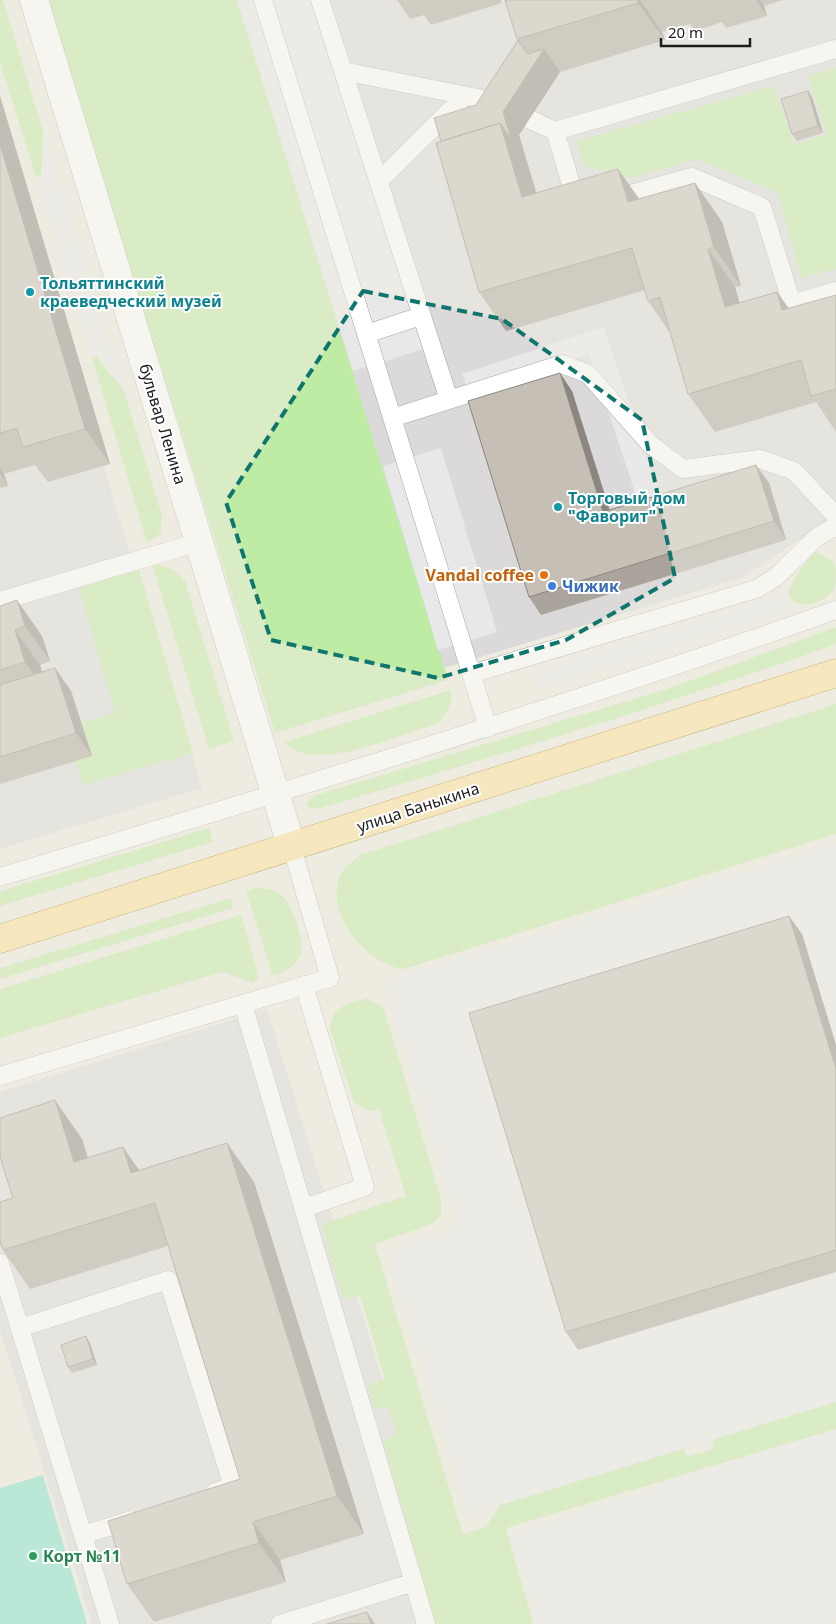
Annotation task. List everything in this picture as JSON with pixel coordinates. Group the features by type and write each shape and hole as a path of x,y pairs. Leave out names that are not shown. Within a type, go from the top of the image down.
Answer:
{"main road":[{"name":"улица Баныкина","path":"0,939 292,848 836,673"}],"street":[{"name":"бульвар Ленина","path":"34,0 292,848"}],"lane":[{"path":"263,0 488,728"},
{"path":"320,0 448,400"},
{"path":"529,119 555,131 836,49"},
{"path":"343,71 492,101 505,107"},
{"path":"378,182 465,96"},
{"path":"555,131 579,209 692,177 762,207 792,304 836,291"},
{"path":"366,334 421,316"},
{"path":"392,418 562,364 588,374 650,445 683,469 760,459 794,471 836,516"},
{"path":"472,674 756,589 776,578 816,537 836,526"},
{"path":"0,601 199,542"},
{"path":"0,878 488,728 682,665 836,610"},
{"path":"0,1076 330,978 292,848"},
{"path":"304,985 365,1187 304,1208"},
{"path":"243,1004 426,1624"},
{"path":"0,1263 110,1624"},
{"path":"20,1328 168,1280 233,1486 195,1498"},
{"path":"83,1535 148,1514"},
{"path":"280,1624 414,1582"}],"highlighted area":[{"path":"363,291 502,319 642,420 675,578 566,640 438,678 271,640 226,502"}],"shaded area":[{"path":"237,0 836,0 836,530 799,540 741,578 444,668"},
{"path":"237,0 324,0 433,346 353,371"},
{"path":"0,128 202,788 0,849"},
{"path":"44,134 123,388 98,356 92,358 36,177 41,175"},
{"path":"604,327 666,513 644,520 589,354 469,394 462,374"},
{"path":"441,448 497,632 438,650 383,466"},
{"path":"788,592 794,610 539,689 534,671"},
{"path":"836,843 836,1402 468,1515 387,1250 447,1231 454,1224 455,1213 384,981"},
{"path":"267,1009 459,1624 92,1624 0,1330 0,1092"},
{"path":"836,1429 836,1618 828,1624 538,1624 509,1534"}],"green space":[{"path":"0,0 3,0 44,134 41,175 36,177 0,62"},
{"path":"47,0 237,0 448,680 275,733"},
{"path":"836,68 836,269 801,278 778,193 697,159 630,178 584,166 576,141 774,86 794,144 827,135 808,76"},
{"path":"98,356 100,362 123,388 162,515 161,533 147,543 92,358"},
{"path":"815,551 835,563 835,587 825,598 818,602 804,605 792,599 788,592 800,570"},
{"path":"152,564 171,569 185,581 234,741 209,749"},
{"path":"139,570 193,753 83,785 66,727 115,713 79,588"},
{"path":"836,627 836,644 708,689 318,809 308,807 307,803 313,796 670,688"},
{"path":"451,690 451,700 448,709 436,724 385,741 327,755 310,755 297,751 284,742"},
{"path":"836,704 836,834 404,969 389,965 374,957 360,945 349,931 341,915 337,899 338,883 348,864 360,855"},
{"path":"209,828 213,842 0,906 0,891"},
{"path":"255,888 271,890 282,896 290,906 301,940 300,955 297,962 283,972 273,976 246,891"},
{"path":"231,898 233,908 0,979 0,968"},
{"path":"241,915 259,977 253,983 222,972 0,1038 0,989"},
{"path":"367,998 384,1009 441,1199 441,1213 432,1224 375,1244 463,1534 486,1527 505,1498 682,1444 686,1457 714,1449 711,1436 836,1397 836,1429 506,1528 533,1623 436,1624 383,1440 397,1435 388,1406 374,1409 368,1384 385,1379 360,1295 343,1300 322,1224 406,1196 379,1110 368,1111 354,1103 330,1029 331,1021 337,1011 347,1004"},
{"name":"Корт №11","path":"43,1475 87,1624 0,1624 0,1488"}],"building":[{"path":"505,0 638,0 638,3 517,39"},
{"path":"518,40 527,54 544,49 503,112 511,139 500,123 441,141 434,118 476,105"},
{"path":"808,91 818,126 792,134 781,99"},
{"path":"500,123 522,197 618,169 628,202 695,183 714,247 708,249 725,307 777,292 782,310 836,295 836,389 811,396 801,360 688,394 660,297 648,301 632,248 479,292 436,143"},
{"path":"0,144 85,429 23,447 17,428 0,433"},
{"name":"Торговый дом \"Фаворит\"","path":"560,373 603,512 756,465 774,521 529,597 468,401"},
{"path":"17,600 25,626 15,630 25,662 0,670 0,606"},
{"path":"55,668 76,733 0,757 0,685"},
{"path":"789,916 836,1069 836,1250 566,1332 469,1013"},
{"path":"55,1100 74,1162 123,1147 131,1173 227,1143 337,1496 253,1522 259,1543 127,1584 108,1521 240,1479 155,1203 3,1250 0,1241 0,1202 13,1198 0,1157 0,1118"},
{"path":"86,1336 93,1359 68,1367 61,1345"},
{"path":"367,1612 371,1624 327,1624"}],"place":[{"name":"Тольяттинский краеведческий музей","path":"30,292"},
{"name":"Торговый дом \"Фаворит\"","path":"558,507"},
{"name":"Vandal coffee","path":"544,575"},
{"name":"Чижик","path":"552,586"},
{"name":"Корт №11","path":"33,1556"}]}
